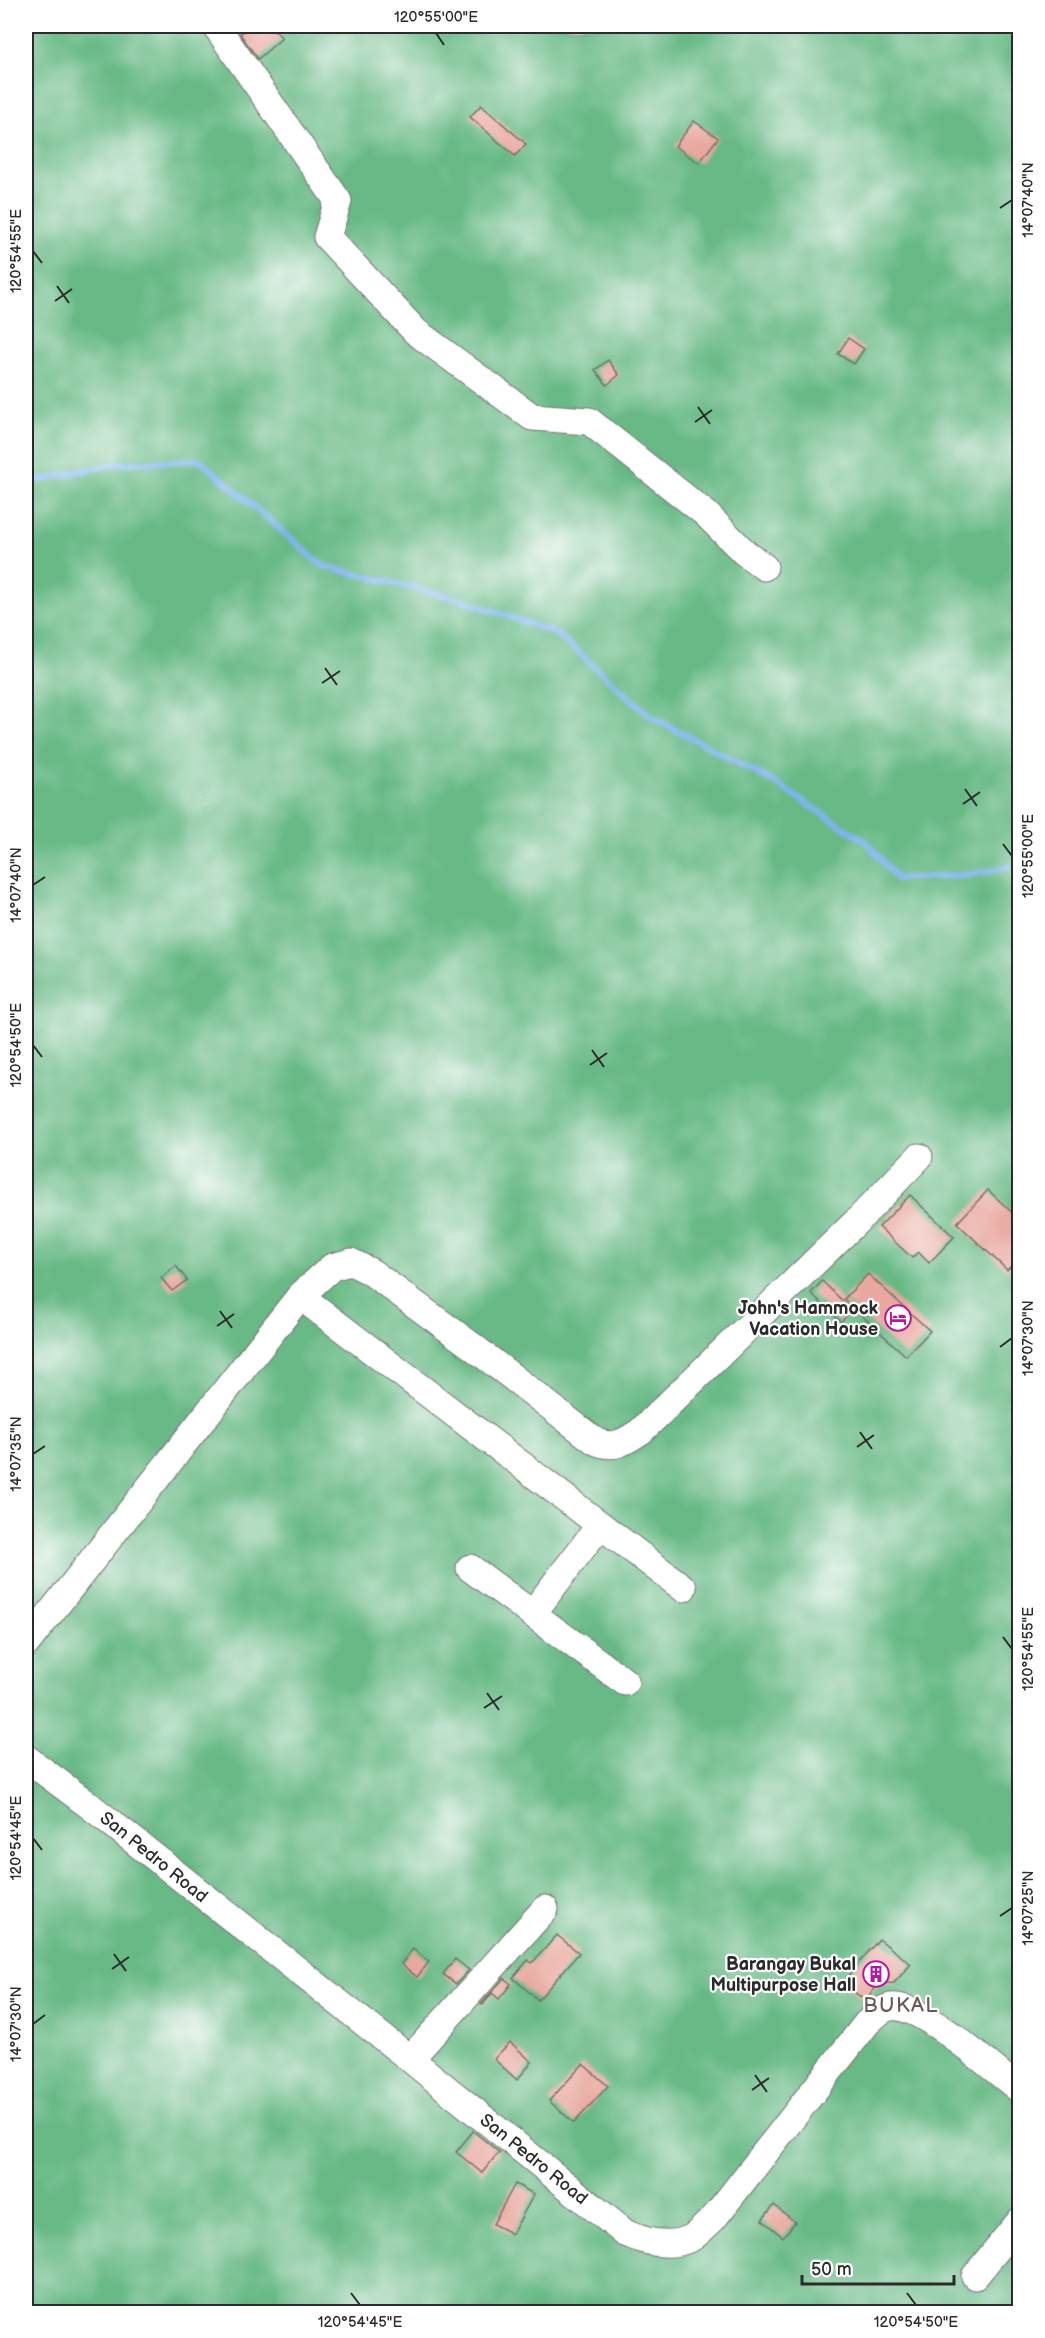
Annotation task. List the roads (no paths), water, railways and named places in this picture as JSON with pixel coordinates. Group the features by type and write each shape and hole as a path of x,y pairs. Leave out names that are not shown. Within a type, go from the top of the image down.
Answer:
{"street":[{"path":"216,26 338,201 327,237 416,332 532,417 589,421 706,514 744,552 764,567"},
{"path":"26,1644 300,1296 332,1267 351,1262 371,1272 595,1441 606,1446 622,1443 649,1423 857,1221 919,1157"},
{"path":"300,1296 683,1588"},
{"path":"532,1614 600,1525"},
{"path":"470,1568 625,1682"},
{"name":"San Pedro Road","path":"26,1758 410,2059 626,2233 642,2241 671,2243 691,2238 713,2219 867,2023 882,2009 897,2007 922,2015 1020,2090"},
{"path":"410,2059 545,1909"},
{"path":"975,2276 1020,2221"}],"waterway":[{"path":"26,477 42,480 115,464 200,460 323,566 463,600 557,634 652,717 770,780 867,842 897,879 968,875 1020,865"}],"place":[{"name":"John's Hammock Vacation House","path":"898,1318"},
{"name":"Barangay Bukal Multipurpose Hall","path":"876,1974"}],"district":[{"name":"BUKAL","path":"901,2005"}]}
